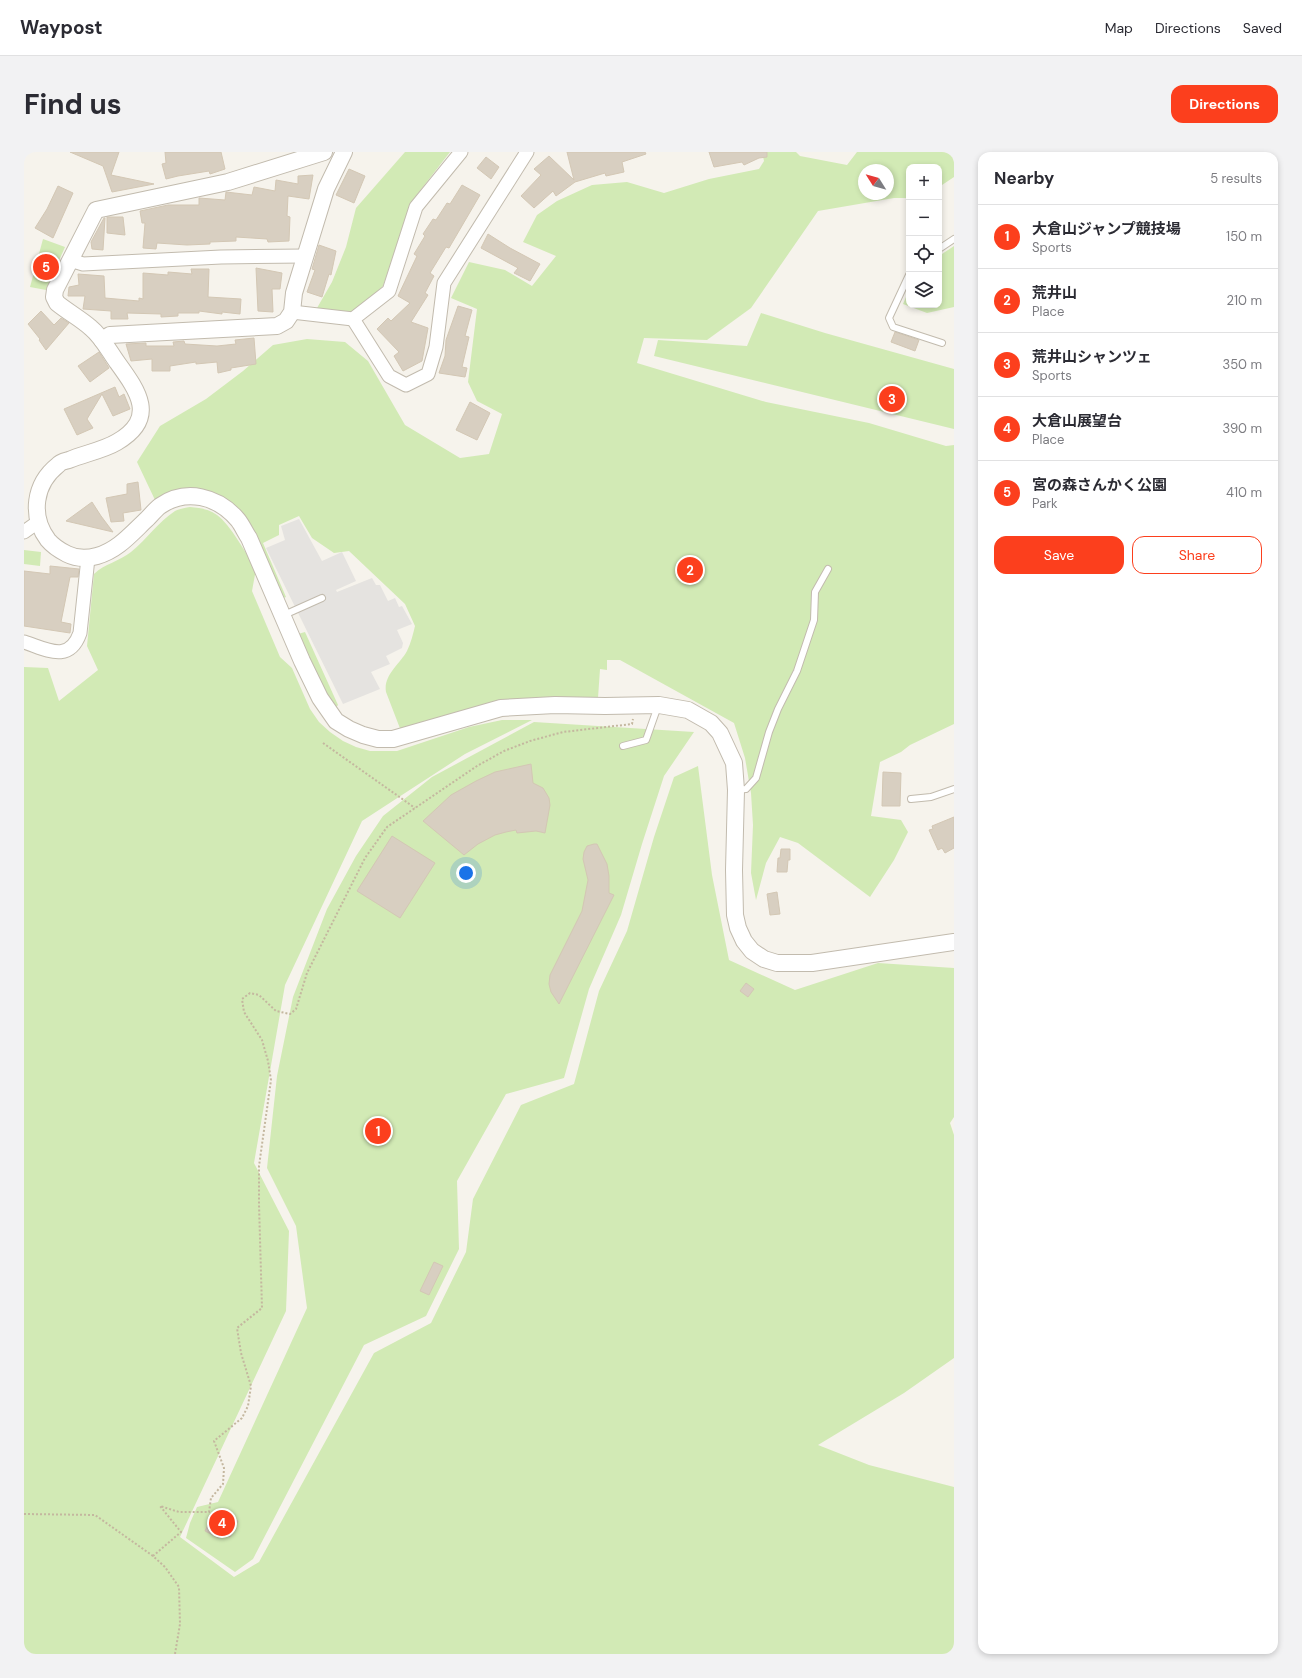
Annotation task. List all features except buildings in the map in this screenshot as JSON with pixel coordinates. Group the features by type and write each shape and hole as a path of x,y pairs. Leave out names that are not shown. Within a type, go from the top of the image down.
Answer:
{"street":[{"path":"324,152 228,182 96,210 55,290 54,298 57,303 92,329 102,340 139,396 141,412 138,421 130,433 116,443 58,464 45,479 38,495 36,508 38,522 49,542 74,557 88,558 108,553 123,543 159,506 182,496 205,498 218,502 238,520 248,538 302,661 320,698 336,721 349,729 378,739 393,739 501,708 554,705 605,706 635,704 659,705 688,710 711,723 720,733 734,763 736,790 734,915 741,934 752,951 764,959 777,963 812,963 954,942"},
{"path":"292,312 354,320 389,291 416,207 461,152"},
{"path":"354,320 389,376 406,385 428,374 436,346 444,283 527,152"},
{"path":"102,340 110,335 277,326 286,321 292,312 294,292 338,153"},
{"path":"70,260 83,264 221,257 305,256"},
{"path":"24,532 38,522"},
{"path":"24,642 59,653 65,652 77,642 80,633 88,558"}],"lane":[{"path":"942,247 954,239"},
{"path":"906,281 889,318 893,327 942,343"},
{"path":"736,790 746,789 756,778 769,732 797,671 814,620 815,592 828,569"},
{"path":"282,616 322,598"},
{"path":"623,746 646,740 659,705"},
{"path":"911,799 931,796 954,789"}],"path":[{"path":"153,1556 181,1532 160,1506 179,1512 209,1512 211,1498 223,1484 224,1468 214,1442 242,1418 248,1406 251,1386 237,1328 262,1308 259,1166 271,1080 268,1060 262,1040 244,1012 242,999 250,993 259,995 276,1011 290,1014 296,1009 307,973 365,858 388,827 477,766 504,751 530,741 563,732 632,724 635,704"},
{"path":"323,743 416,808"},
{"path":"24,1514 95,1515 153,1556 165,1567 179,1587 180,1624 175,1654"}],"green space":[{"path":"405,152 450,152 412,201 383,286 352,315 317,308 332,282 346,247 356,208"},
{"path":"762,152 796,152 800,156 847,165 857,152 954,152 954,177 942,185 942,164 906,164 906,198 894,198 894,164 858,164 858,200 882,200 818,211 751,308 707,340 644,338 637,363 766,402 869,423 946,446 954,445 954,724 910,745 901,752 880,762 871,816 901,820 908,832 894,860 870,897 798,843 780,837 766,863 756,900 751,873 753,825 751,793 745,758 734,723 620,660 607,660 607,670 600,669 598,698 401,731 386,692 386,686 389,675 407,651 415,626 405,604 349,551 334,553 312,538 299,516 279,525 279,535 263,543 286,597 281,599 251,531 187,490 168,492 155,500 137,462 160,426 206,399 243,371 273,345 307,339 345,342 368,361 405,425 460,458 489,454 502,414 477,401 468,382 477,309 451,298 469,262 505,270 532,286 556,256 523,242 537,215 557,201 592,185 627,182 664,193 709,179 759,169 764,161"},
{"path":"43,239 65,247 46,290 30,287"},
{"path":"954,246 954,307 927,313 914,308 942,308 942,254"},
{"path":"906,297 906,305 903,304"},
{"path":"761,313 825,333 954,369 954,429 654,356 658,340 747,346"},
{"path":"190,507 208,510 217,515 222,519 238,540 256,569 252,591 280,657 292,668 310,709 319,722 343,741 370,751 397,751 469,727 502,720 532,720 465,754 362,821 285,985 254,1163 289,1231 286,1311 180,1537 234,1577 259,1562 374,1353 431,1323 466,1252 473,1199 521,1105 574,1084 599,991 627,931 654,837 674,777 698,766 712,875 729,960 795,990 878,963 954,968 954,1117 950,1123 954,1135 954,1358 904,1393 818,1445 869,1465 954,1487 954,1654 24,1654 24,667 48,668 59,701 98,670 87,646 94,574 131,552 169,515 180,509"},
{"path":"24,550 41,552 40,566 24,564"},
{"path":"305,632 338,705 334,710 298,634"},
{"path":"534,722 694,732 664,776 621,915 589,989 564,1078 506,1094 457,1181 459,1249 426,1316 364,1345 253,1559 235,1572 186,1538 190,1523 197,1507 218,1502 307,1308 296,1226 267,1168 277,1076 293,997 327,909 356,856 383,816 432,777"}],"shaded area":[{"path":"299,519 322,561 342,552 356,581 336,590 337,592 372,578 376,585 380,585 388,601 395,598 399,607 402,606 412,624 397,630 403,643 402,648 386,656 390,664 371,672 380,689 343,704 266,548 285,540 281,526"}],"place":[{"name":"宮の森さんかく公園","path":"46,267"},
{"name":"荒井山シャンツェ","path":"892,399"},
{"name":"荒井山","path":"690,570"},
{"name":"大倉山ジャンプ競技場","path":"378,1131"},
{"name":"大倉山展望台","path":"222,1523"}]}
